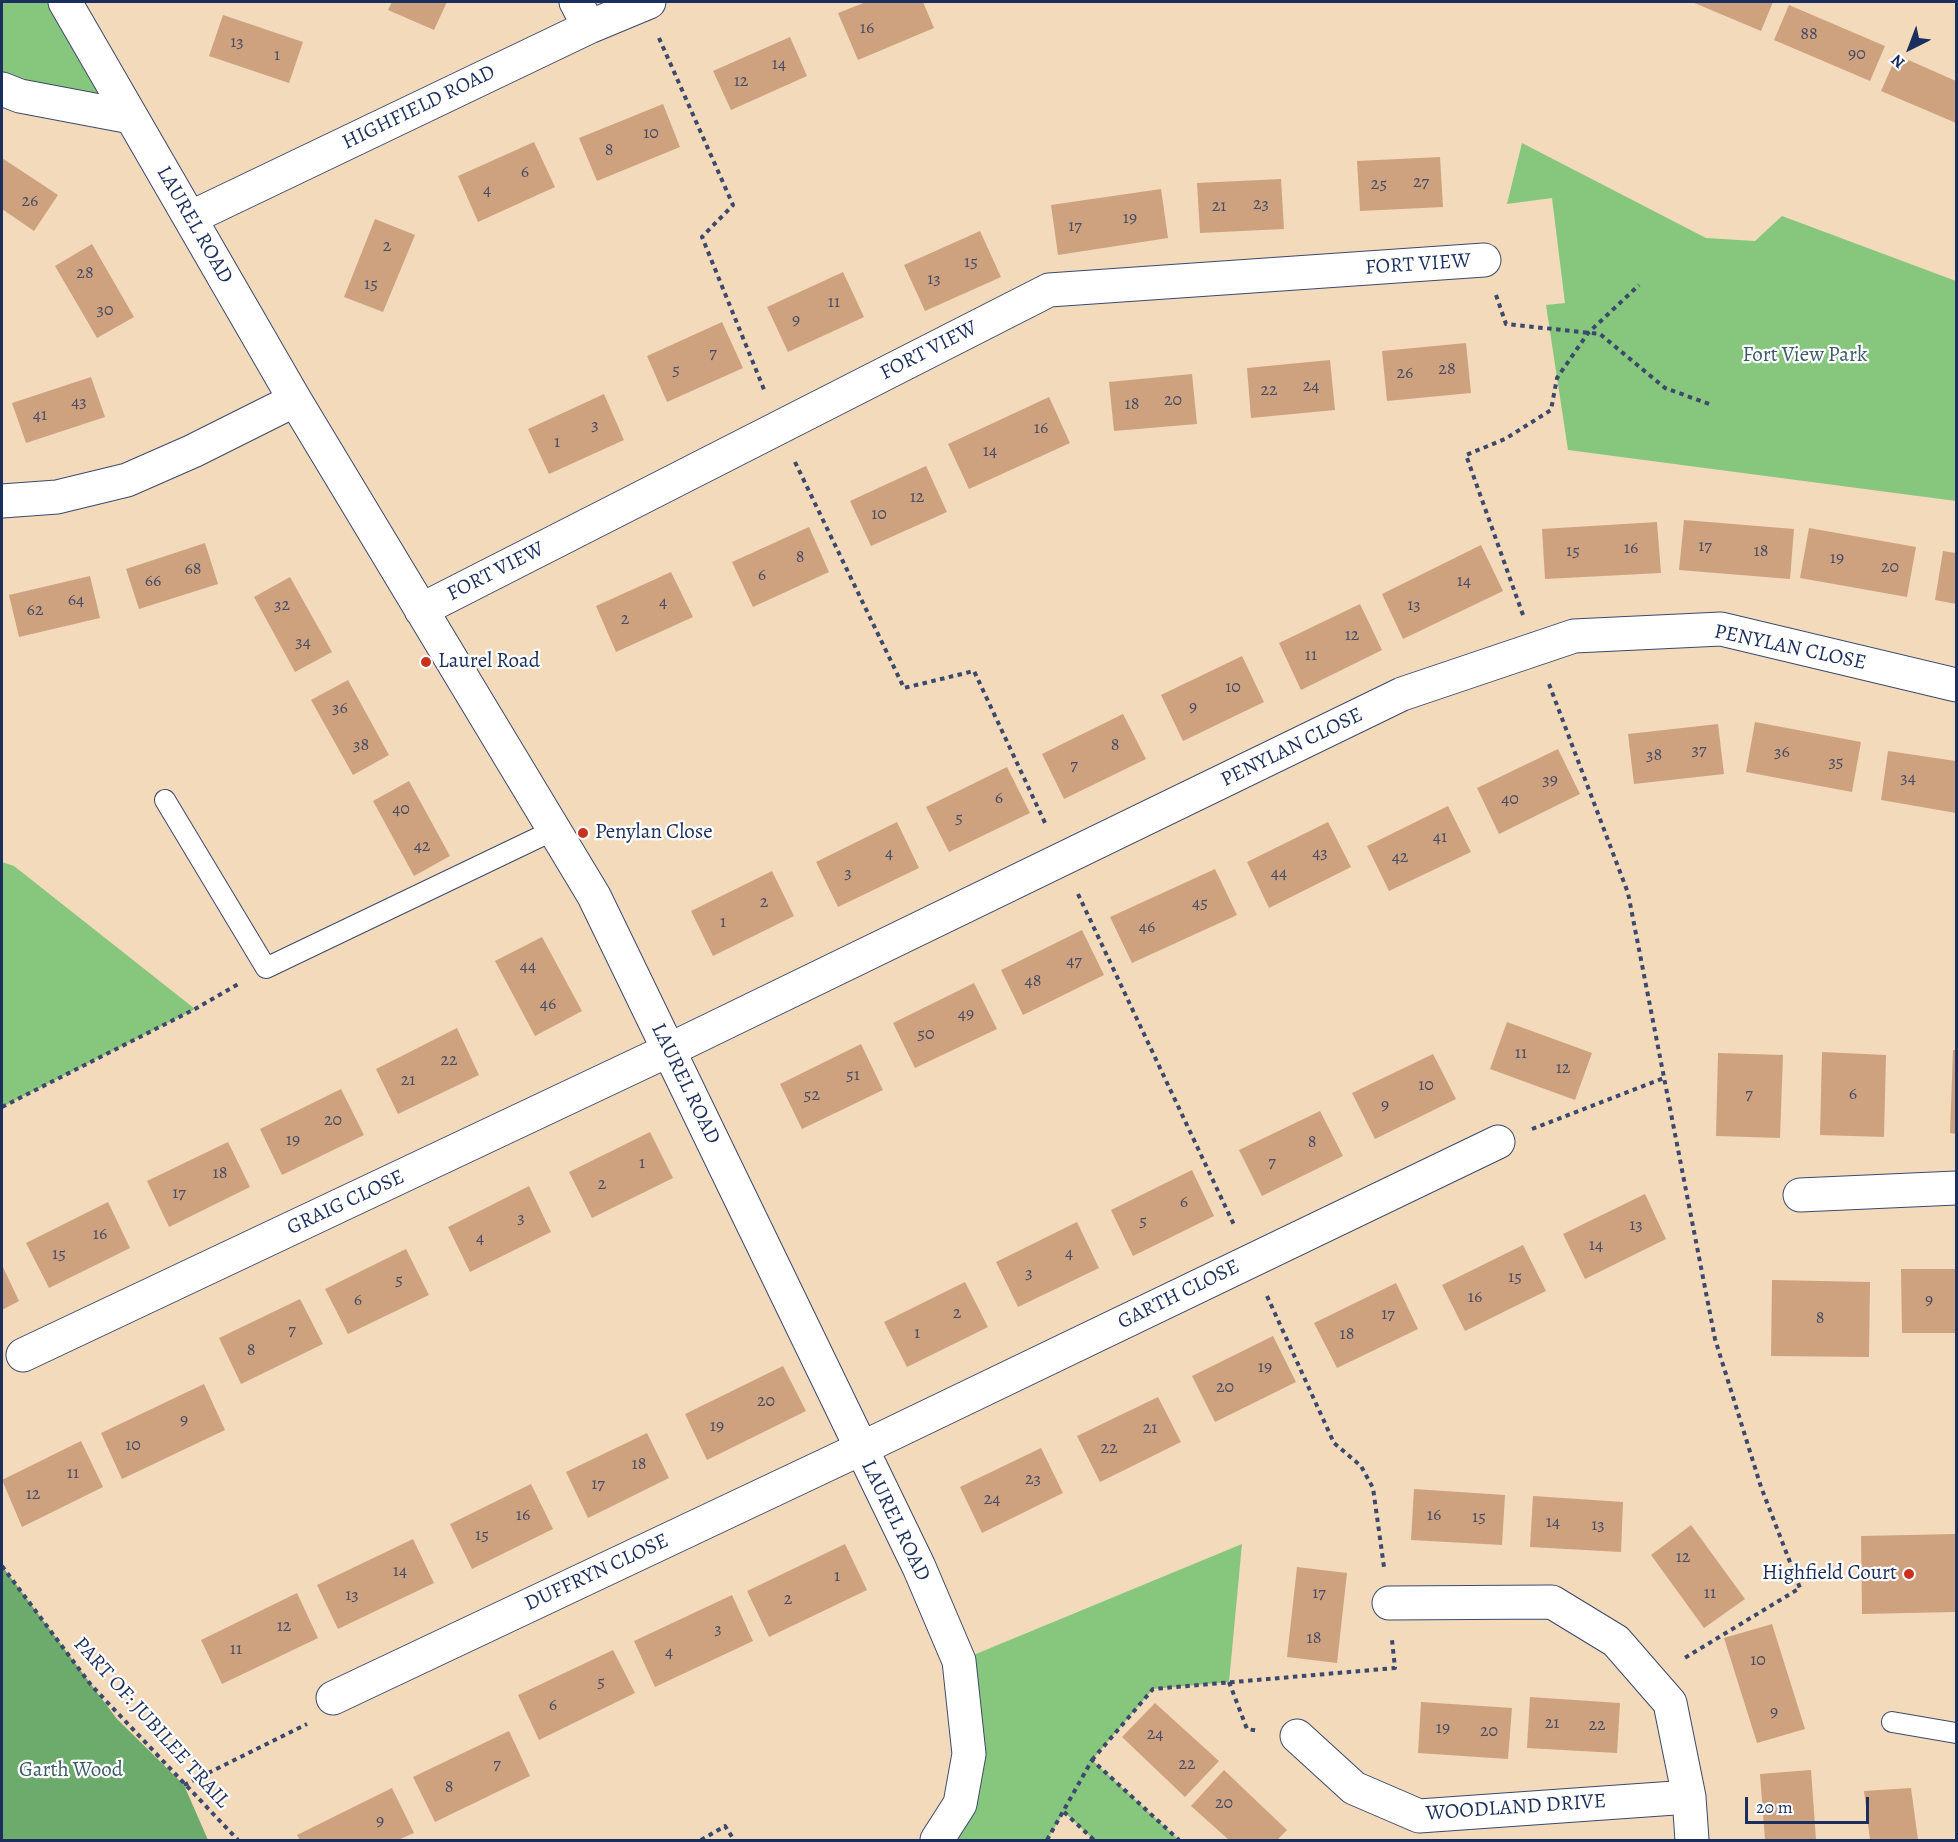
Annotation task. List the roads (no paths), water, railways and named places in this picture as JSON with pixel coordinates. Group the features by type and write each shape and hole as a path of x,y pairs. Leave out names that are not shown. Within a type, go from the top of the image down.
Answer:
{"street":[{"name":"LAUREL ROAD","path":"65,2 295,400 594,896 919,1567 959,1661 969,1754 960,1804 937,1840"},
{"name":"HIGHFIELD ROAD","path":"190,218 583,14 646,3"},
{"path":"2,89 20,96 131,117"},
{"name":"FORT VIEW","path":"421,610 1049,290 1484,260"},
{"path":"2,501 57,497 127,480 194,451 295,400"},
{"name":"PENYLAN CLOSE","path":"669,1050 1402,694 1574,636 1721,629 1956,685"},
{"name":"GRAIG CLOSE","path":"23,1355 669,1050"},
{"name":"GARTH CLOSE","path":"860,1449 1498,1142"},
{"path":"1800,1195 1956,1188"},
{"name":"DUFFRYN CLOSE","path":"333,1698 860,1449"},
{"path":"1389,1604 1551,1602 1616,1641 1670,1703 1689,1797 1692,1840"},
{"name":"WOODLAND DRIVE","path":"1297,1736 1354,1788 1419,1816 1689,1797"}],"lane":[{"path":"165,800 266,968 554,830"},
{"path":"1892,1722 1956,1733"}],"place":[{"name":"Laurel Road","path":"426,662"},
{"name":"Penylan Close","path":"583,833"},
{"name":"Highfield Court","path":"1909,1574"}],"park label":[{"name":"Fort View Park","path":"1805,356"},
{"name":"Garth Wood","path":"71,1771"}]}
